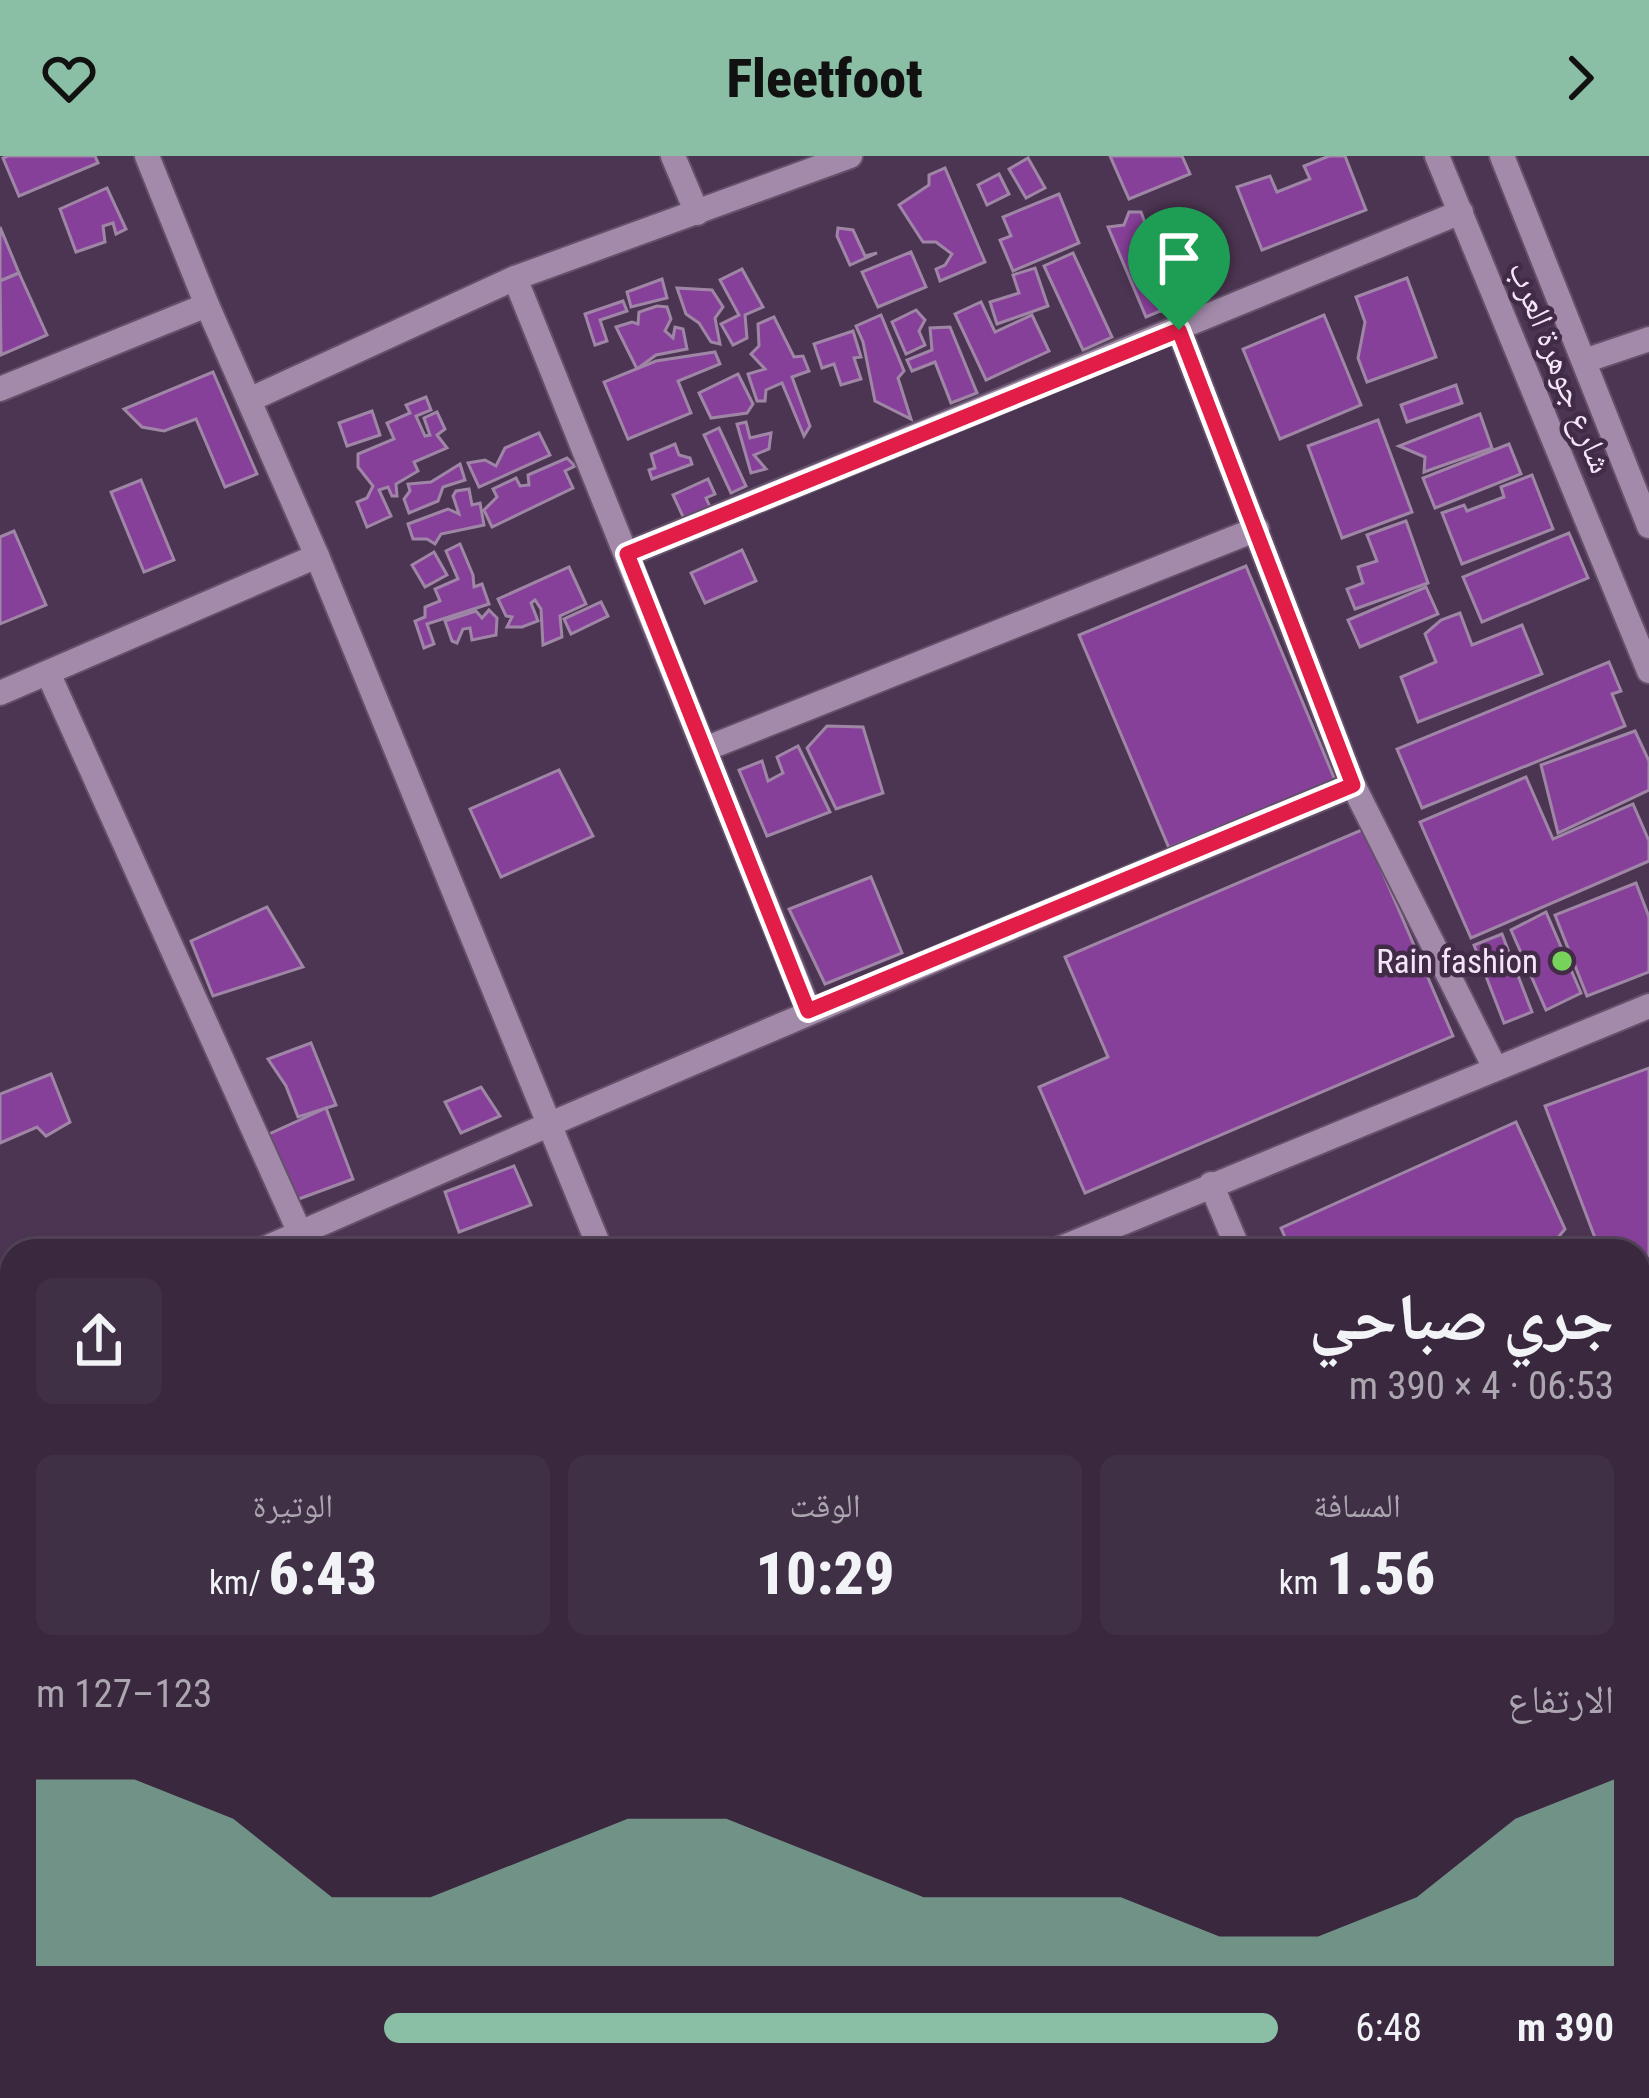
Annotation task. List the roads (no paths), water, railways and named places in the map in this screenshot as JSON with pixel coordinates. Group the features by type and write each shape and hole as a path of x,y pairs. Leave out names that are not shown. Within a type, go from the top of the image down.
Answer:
{"street":[{"path":"147,156 597,1239"},
{"path":"673,156 697,213"},
{"path":"249,400 515,278 850,156"},
{"name":"شارع جوهرة العرب","path":"1438,156 1649,670"},
{"name":"شارع جوهرة العرب","path":"1502,156 1649,526"},
{"path":"627,554 1461,212"},
{"path":"515,278 808,1011"},
{"path":"0,389 207,305"},
{"path":"1179,330 1353,785 1495,1068"},
{"path":"1584,362 1649,339"},
{"path":"705,749 1257,529"},
{"path":"0,693 317,556"},
{"path":"48,674 300,1233"},
{"path":"286,1239 808,1011 1353,785"},
{"path":"1082,1239 1649,1006"},
{"path":"1211,1184 1233,1239"}],"place":[{"name":"Rain fashion","path":"1562,961"}]}
